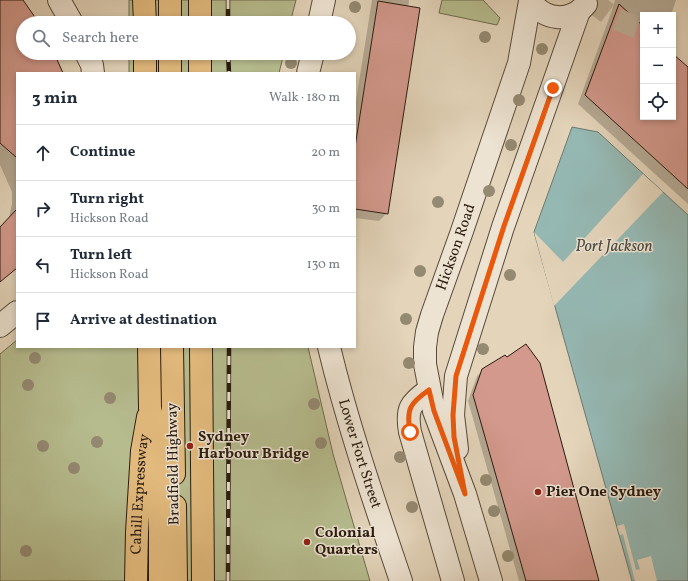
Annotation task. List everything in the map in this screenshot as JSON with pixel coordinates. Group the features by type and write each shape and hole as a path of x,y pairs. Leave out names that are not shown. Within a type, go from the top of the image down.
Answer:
{"highway":[{"path":"144,0 145,16"},
{"path":"170,0 170,16"},
{"path":"200,0 200,16"},
{"path":"145,60 145,72"},
{"path":"170,60 170,72"},
{"path":"200,60 200,72"},
{"name":"Cahill Expressway","path":"136,581 137,532 142,451 150,408 149,348"},
{"name":"Bradfield Highway","path":"172,348 176,581"},
{"name":"Bradfield Highway","path":"201,348 203,581"},
{"name":"Cahill Expressway","path":"150,408 160,453 160,581"}],"street":[{"path":"59,0 68,16"},
{"path":"321,16 324,0"},
{"path":"530,0 535,8 553,17 573,15 584,6"},
{"name":"Hickson Road","path":"491,581 465,494 434,411 425,364 427,332 519,64 530,0"},
{"name":"Hickson Road","path":"465,494 454,437 453,415 456,376 504,226 584,6"},
{"path":"90,60 92,65 92,72"},
{"path":"308,72 311,60"},
{"path":"0,326 16,313"},
{"name":"Lower Fort Street","path":"329,348 378,515 401,581"},
{"path":"429,390 416,399 410,409 408,420 410,432 453,581"}],"green space":[{"path":"129,0 296,0 292,16 129,16"},
{"path":"442,0 483,0 500,18 497,25 439,13"},
{"path":"129,60 282,60 279,72 129,72"},
{"path":"16,341 16,348 308,348 333,454 370,581 0,581 0,354"}],"water":[{"name":"Port Jackson","path":"572,127 598,132 688,215 688,581 632,581 534,232"}],"pier":[{"path":"643,174 663,192 554,306 534,232 563,262"},
{"path":"624,524 636,570 640,569 637,560 651,556 657,581 635,581 623,534 620,535 617,526"}],"building":[{"path":"0,0 23,0 34,16 16,16 16,60 57,60 63,72 16,72 16,157 0,143"},
{"path":"378,1 420,8 388,214 356,209 356,141"},
{"path":"619,4 640,23 640,120 676,120 676,57 688,67 688,189 585,95"},
{"path":"16,210 16,269 0,282 0,227"},
{"name":"Pier One Sydney","path":"526,344 540,363 599,581 526,581 473,395 482,369 505,355 507,357"}],"tunnel":[{"path":"590,0 614,18 640,29"}],"railway":[{"path":"228,0 228,16"},
{"path":"228,60 229,72"},
{"path":"228,581 229,348"}],"place":[{"name":"Sydney Harbour Bridge","path":"190,446"},
{"name":"Pier One Sydney","path":"538,492"},
{"name":"Colonial Quarters","path":"307,542"}],"route":[{"path":"410,432 408,420 410,409 416,399 429,390 434,411 465,494 454,437 453,415 456,376 504,226 553,88"}]}
